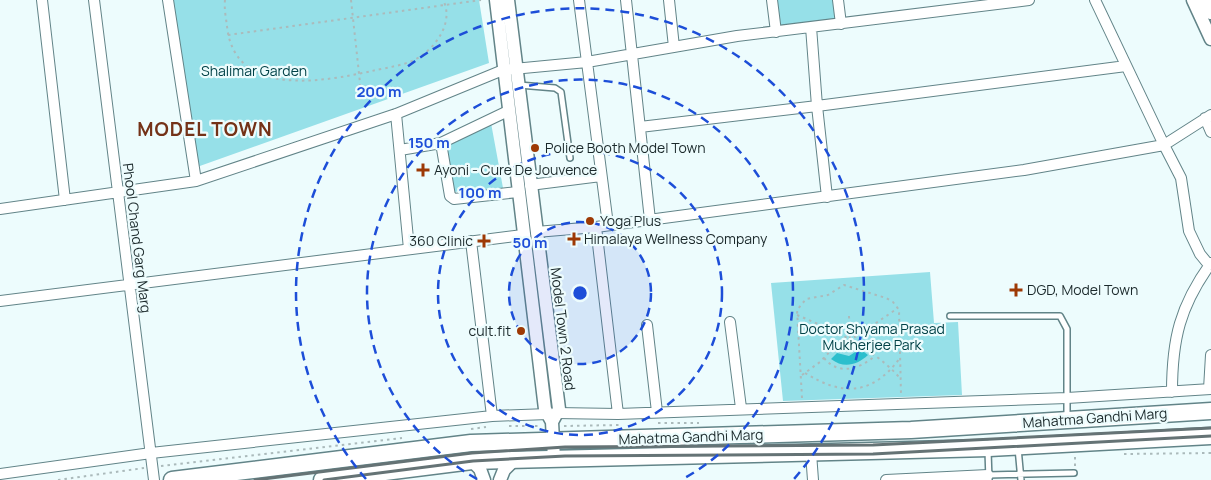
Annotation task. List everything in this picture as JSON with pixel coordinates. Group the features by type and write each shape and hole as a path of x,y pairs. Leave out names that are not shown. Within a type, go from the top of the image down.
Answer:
{"main road":[{"name":"Mahatma Gandhi Marg","path":"172,480 471,443 552,423 911,430 1211,411"},
{"name":"Mahatma Gandhi Marg","path":"322,480 472,461 989,448 1211,436"}],"street":[{"path":"42,0 65,200"},
{"name":"Phool Chand Garg Marg","path":"94,0 154,480"},
{"path":"168,0 196,181"},
{"name":"Model Town 2 Road","path":"496,0 510,69 518,85 530,185 529,234"},
{"name":"Model Town 2 Road","path":"508,0 510,69 508,111 518,192 529,234 552,423 554,459"},
{"path":"579,0 608,225"},
{"path":"626,0 650,220"},
{"path":"669,0 674,48"},
{"path":"772,0 776,32"},
{"path":"838,0 841,24"},
{"path":"0,209 196,181 396,114 510,69 587,62 811,27 1030,0"},
{"path":"1095,0 1164,145 1182,178 1189,231 1200,254 1210,264 1179,323 1174,341 1172,392"},
{"path":"1193,0 1211,38"},
{"path":"1205,0 1211,12"},
{"path":"811,27 827,196"},
{"path":"640,127 1126,66"},
{"path":"400,150 441,143 508,111"},
{"path":"396,114 409,249"},
{"path":"0,301 596,227 1024,170 1164,145 1208,117 1211,132"},
{"path":"441,143 450,196 454,200 518,192"},
{"path":"530,185 601,176"},
{"path":"596,227 618,414"},
{"path":"471,242 492,416"},
{"path":"730,322 741,408"},
{"path":"647,325 657,412"},
{"path":"0,474 151,453 492,416 552,423 618,414 741,408 1067,398 1210,389 1211,355"},
{"path":"811,453 813,480"},
{"path":"472,461 480,469 484,480"},
{"path":"500,480 504,470 514,461"},
{"path":"886,480 988,477"}],"lane":[{"path":"518,85 555,88 561,92 570,158"},
{"path":"950,316 1060,316 1067,328 1067,420"},
{"path":"1018,446 1021,477"},
{"path":"989,448 988,477 1021,477 1073,473 1072,480"},
{"path":"1049,474 1050,480"}],"path":[{"path":"225,0 228,35 232,49 240,61 251,70 266,77 302,80 359,73 407,62 424,55 438,40 446,24 443,0"},
{"path":"351,0 362,101"},
{"path":"228,35 481,0"},
{"path":"802,407 803,374 797,315 801,303 806,299 828,295 844,285 886,298 898,308 901,403"},
{"path":"803,374 824,358 835,346 850,339 898,308"},
{"path":"797,315 870,350 892,369 900,379"},
{"path":"848,316 850,339"},
{"path":"824,358 835,368 845,370 855,369 875,356"},
{"path":"803,374 834,388 854,389 871,384 892,369 900,358"},
{"path":"505,426 552,423"},
{"path":"465,430 488,427"},
{"path":"58,480 406,437"},
{"path":"1121,454 1211,453"},
{"path":"1073,473 1075,455"}],"green space":[{"name":"Shalimar Garden","path":"170,0 479,0 489,63 197,167"},
{"path":"775,0 835,0 837,20 778,27"},
{"path":"491,123 503,188 453,192 445,144"},
{"name":"Doctor Shyama Prasad Mukherjee Park","path":"930,272 934,323 958,322 962,395 783,401 771,283"}],"shaded area":[{"path":"860,349 868,355 855,363 846,365 831,359 837,353 849,356"}],"railway":[{"path":"255,480 472,453 565,447 873,445 1211,428"},
{"path":"324,480 473,461 565,456 873,454 1211,436"}],"place":[{"name":"Police Booth Model Town","path":"535,148"},
{"name":"Ayoni - Cure De Jouvence","path":"423,170"},
{"name":"Yoga Plus","path":"590,221"},
{"name":"Himalaya Wellness Company","path":"574,239"},
{"name":"360 Clinic","path":"484,241"},
{"name":"DGD, Model Town","path":"1016,290"},
{"name":"cult.fit","path":"521,331"}],"district":[{"name":"MODEL TOWN","path":"205,129"}]}
